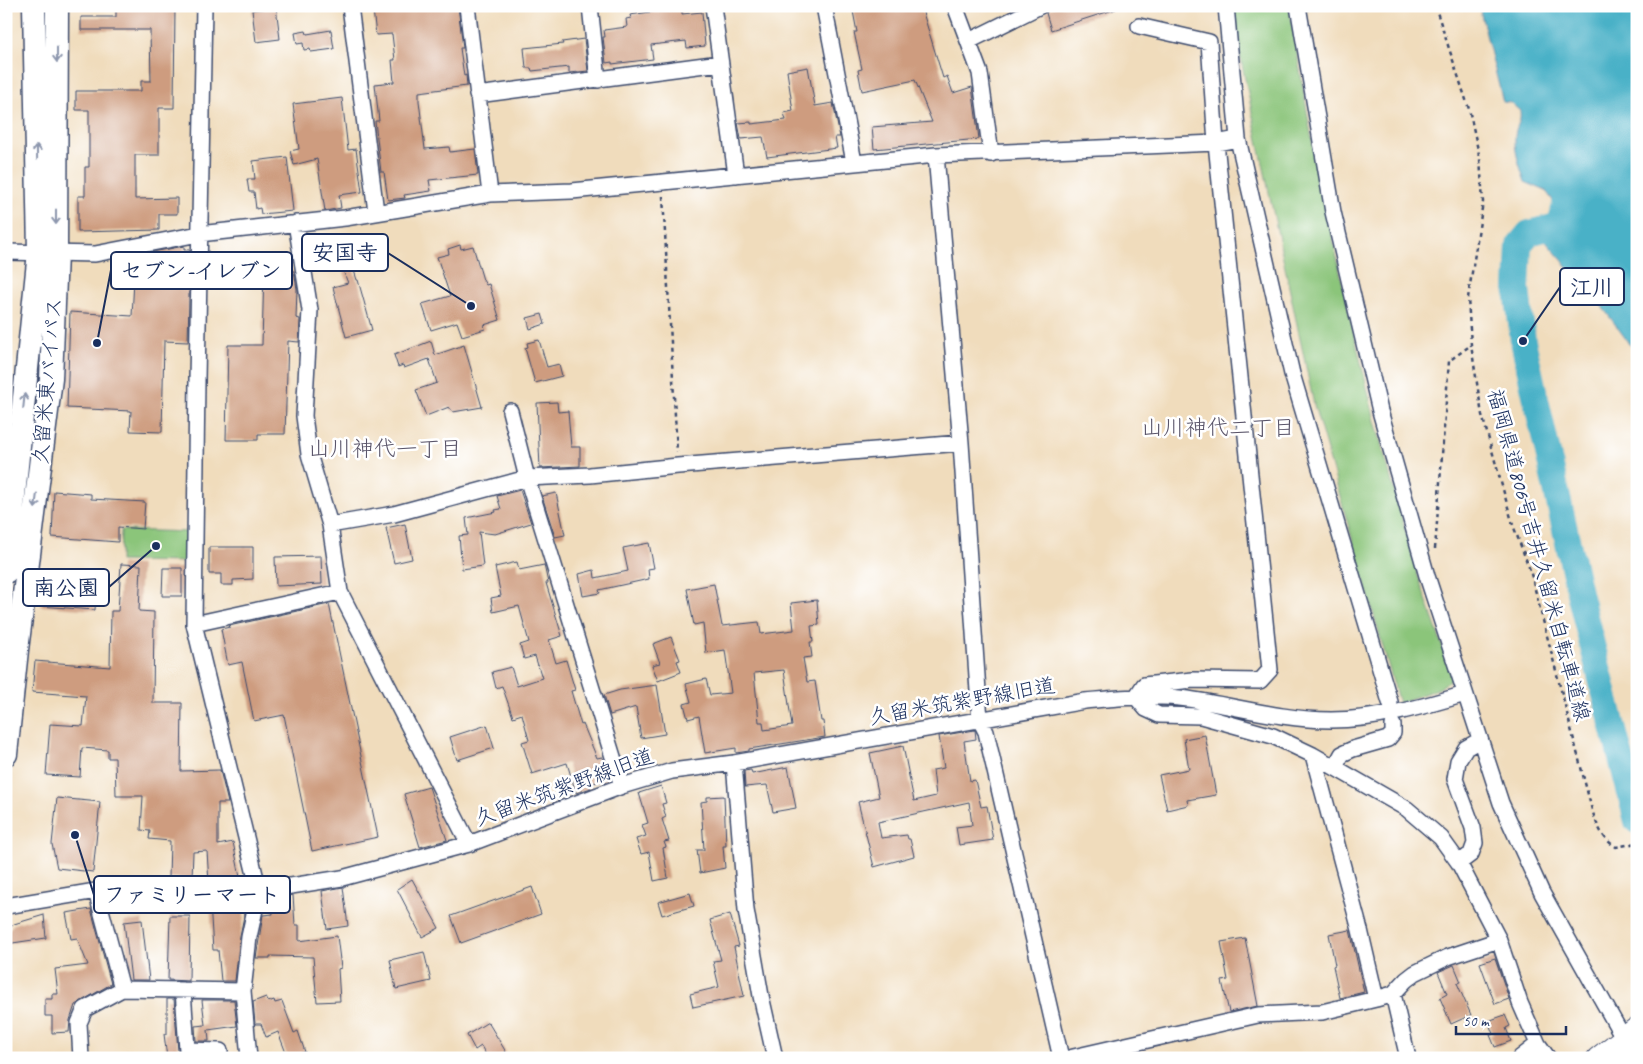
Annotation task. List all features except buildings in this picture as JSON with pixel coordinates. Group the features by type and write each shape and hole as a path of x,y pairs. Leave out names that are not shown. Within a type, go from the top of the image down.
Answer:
{"highway":[{"name":"久留米東バイパス","path":"6,754 51,379 47,253 34,6"},
{"name":"久留米東バイパス","path":"6,572 47,253 57,6"}],"main road":[{"path":"1597,1058 1630,1032 1636,1057"}],"street":[{"path":"204,6 194,624 259,891 249,937 243,991 249,1058"},
{"path":"350,6 376,212"},
{"path":"467,6 490,194"},
{"path":"590,6 598,80"},
{"path":"713,6 736,175"},
{"path":"824,6 854,162"},
{"path":"955,6 980,73 992,154"},
{"path":"969,41 1040,6"},
{"path":"1226,6 1238,139 1292,374 1390,702"},
{"path":"1298,6 1333,212 1380,411 1427,576 1465,694 1501,803 1542,893 1630,1032"},
{"path":"1140,26 1209,42 1216,143 1270,670 1260,681 1193,680 1144,685 1136,696 1146,708 1159,714 1201,716 1273,736 1313,755 1407,809 1441,838 1459,863 1499,940 1520,1003 1538,1044 1548,1058"},
{"path":"477,95 720,63"},
{"path":"6,252 95,254 199,234 345,218 490,194 572,191 936,155 1216,143 1238,139"},
{"path":"936,155 961,443 980,720 986,732 1061,1058"},
{"path":"296,223 310,310 304,416 309,454 330,525 340,592 469,844"},
{"path":"510,411 526,478 622,786"},
{"path":"330,525 394,514 526,478 590,475 961,443"},
{"path":"194,624 340,592"},
{"name":"久留米筑紫野線旧道","path":"6,906 96,891 137,895 259,891 342,878 469,844 622,786 672,771 734,763 1085,701 1136,696 1185,699 1293,717 1331,720 1376,716 1465,694"},
{"path":"1335,767 1342,754 1388,739 1393,733 1393,725"},
{"path":"1459,863 1472,854 1475,842 1473,828 1455,779 1458,761 1466,748 1480,740"},
{"path":"1313,755 1360,930 1376,999"},
{"path":"734,763 746,910 761,996 776,1058"},
{"path":"96,891 122,989"},
{"path":"1069,1058 1258,1015 1322,1012 1376,999 1393,994 1415,972 1448,957 1499,940"},
{"path":"80,1058 78,1023 85,1009 122,989 243,991"},
{"path":"184,990 187,1050 220,1051 219,1058"},
{"path":"1393,994 1408,1058"},
{"path":"1520,1058 1538,1044"}],"path":[{"name":"福岡県道806号吉井久留米自転車道線","path":"1435,6 1469,109 1480,159 1484,202 1468,298 1471,345 1482,415 1513,525 1530,570 1592,810 1599,830 1610,844 1616,847 1637,843"},
{"path":"662,182 678,466"},
{"path":"1435,550 1449,361 1471,345"}],"green space":[{"path":"1232,6 1289,6 1314,152 1375,421 1417,573 1453,677 1440,688 1399,703 1314,405 1233,22"},
{"path":"121,530 193,532 192,562 120,561"}],"water":[{"path":"1479,6 1637,6 1637,354 1598,301 1547,243 1558,208 1546,191 1525,182 1515,143 1520,111 1511,103 1503,102"}],"waterway":[{"path":"1566,201 1560,225 1529,233 1519,245 1517,289 1523,341 1580,597 1637,821"}],"place":[{"name":"安国寺","path":"471,306"},
{"name":"江川","path":"1523,341"},
{"name":"セブン-イレブン","path":"97,343"},
{"name":"南公園","path":"156,546"},
{"name":"ファミリーマート","path":"75,835"}],"district":[{"name":"山川神代二丁目","path":"1218,427"},
{"name":"山川神代一丁目","path":"385,448"}]}
